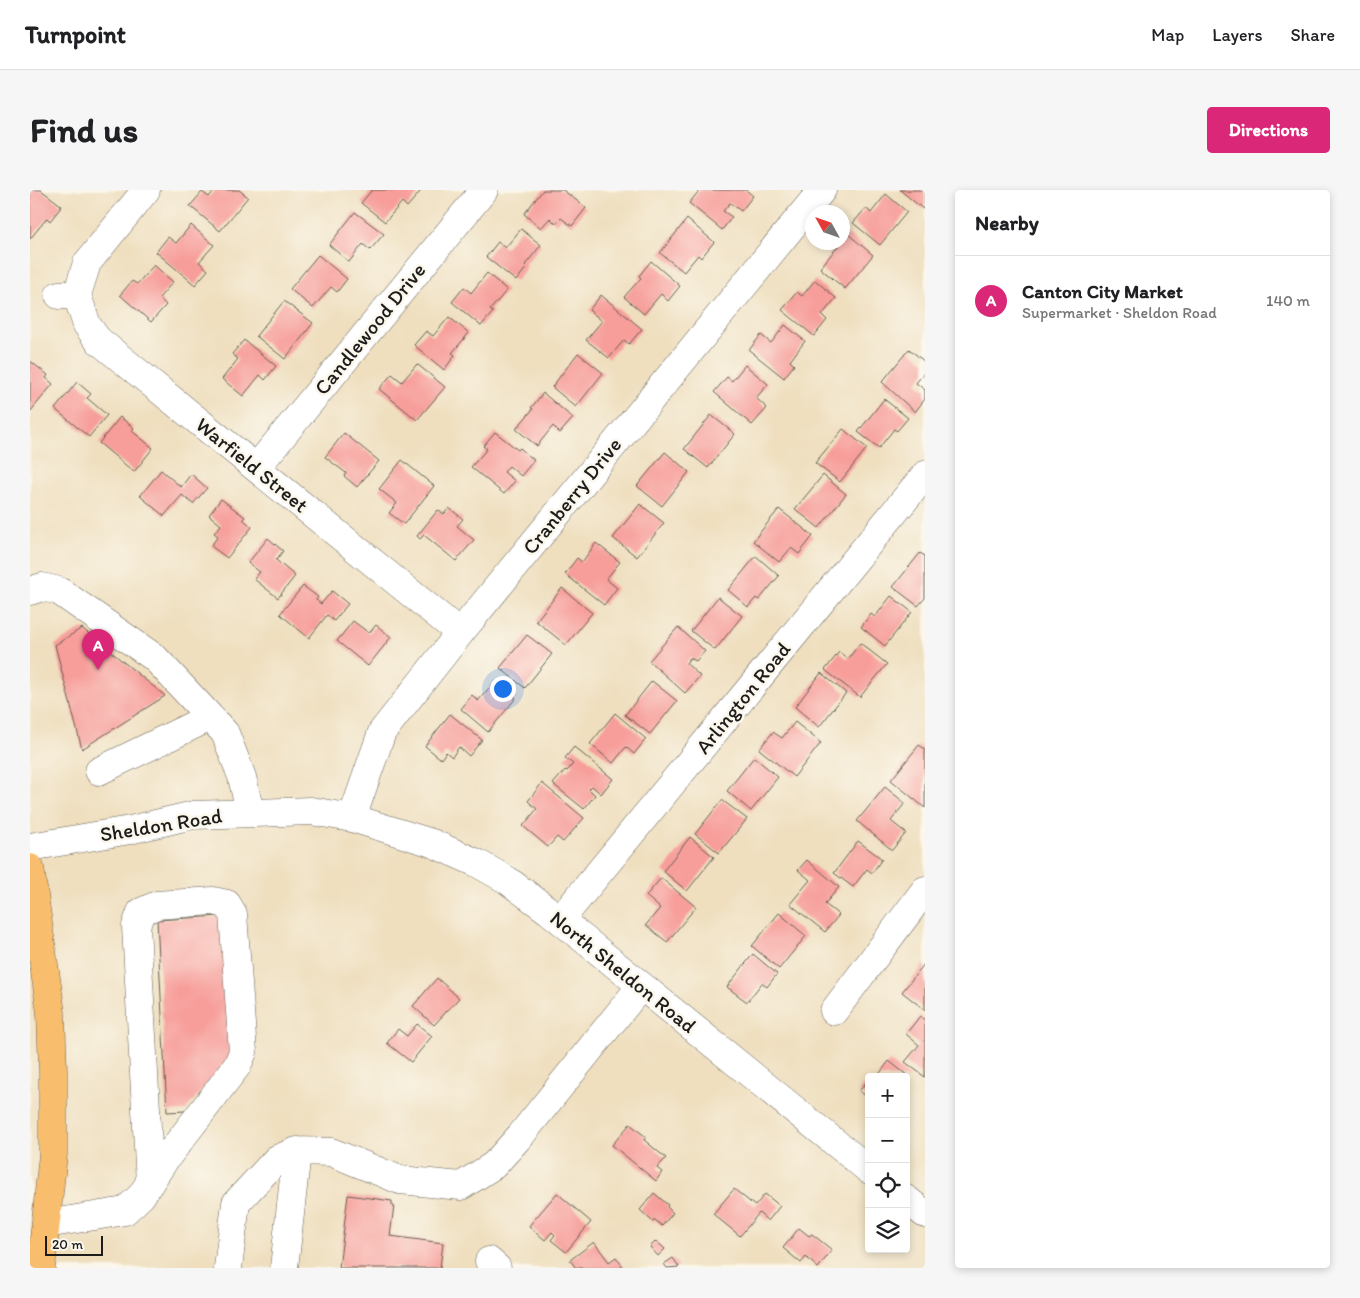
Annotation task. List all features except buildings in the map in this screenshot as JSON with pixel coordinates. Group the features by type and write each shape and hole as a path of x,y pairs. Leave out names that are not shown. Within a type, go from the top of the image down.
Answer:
{"main road":[{"path":"30,868 51,1023 53,1072 52,1154 41,1268"}],"street":[{"name":"Warfield Street","path":"146,190 87,262 68,295 87,325 98,340 460,633"},
{"name":"Candlewood Drive","path":"256,468 484,190"},
{"name":"Cranberry Drive","path":"352,818 382,732 460,633 822,190"},
{"name":"Arlington Road","path":"560,920 925,475"},
{"path":"30,591 42,587 59,590 155,658 225,733 242,777 250,812"},
{"path":"99,771 210,717"},
{"name":"Sheldon Road","path":"30,847 130,830 193,815 311,811 352,818"},
{"name":"North Sheldon Road","path":"352,818 432,843 477,863 507,880 560,920 865,1167"},
{"path":"834,1011 925,890"},
{"path":"46,1224 124,1211 141,1196 164,1161 237,1066 243,1052 234,914 227,904 213,901 157,905 140,912 136,926 150,1182"},
{"path":"228,1268 236,1203 277,1159 298,1151 330,1152 400,1180 461,1186 494,1165 641,986"},
{"path":"284,1268 298,1151"},
{"path":"910,1202 925,1214"}],"place":[{"name":"Canton City Market","path":"98,670"}]}
